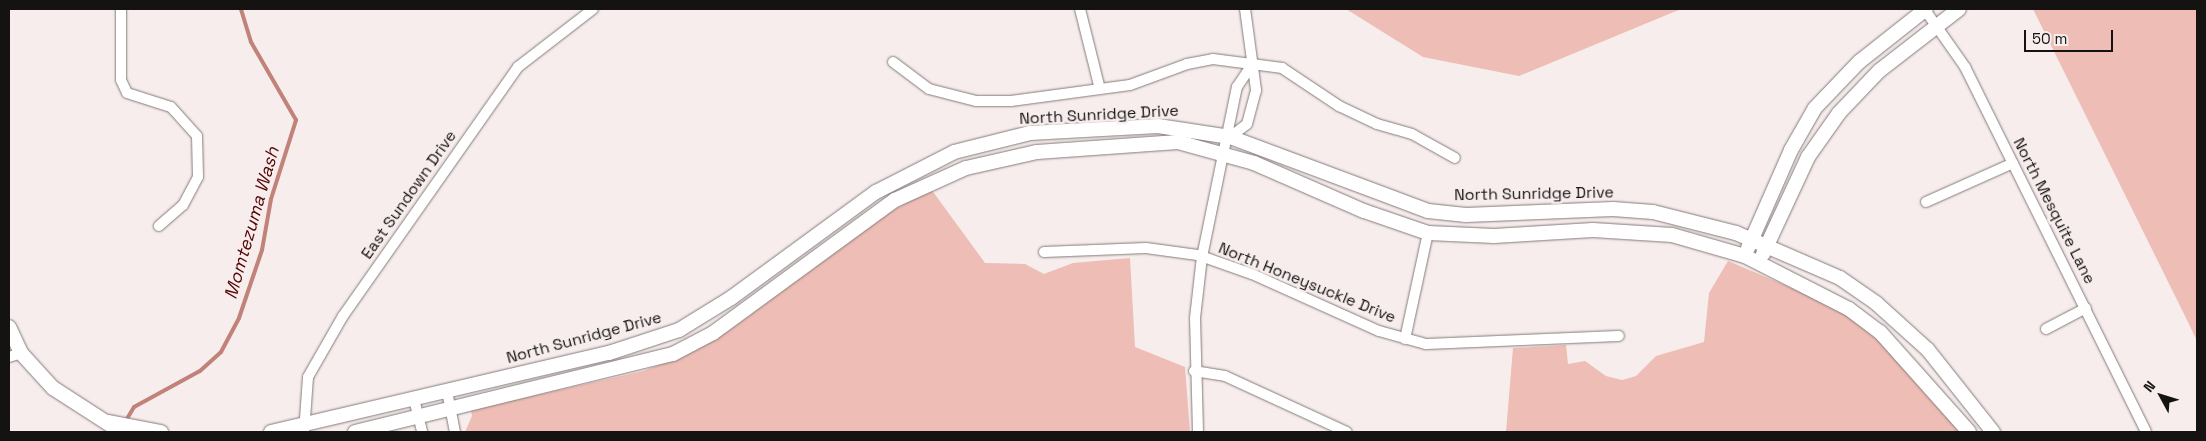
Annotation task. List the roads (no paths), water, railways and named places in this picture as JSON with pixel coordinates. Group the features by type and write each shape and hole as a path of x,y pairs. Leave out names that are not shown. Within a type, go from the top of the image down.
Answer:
{"street":[{"path":"121,9 121,80 127,93 171,107 197,136 198,177 183,205 159,226"},
{"name":"East Sundown Drive","path":"303,428 308,377 319,354 468,137 518,67 593,9"},
{"path":"1080,9 1100,90"},
{"path":"1230,137 1247,124 1256,81 1252,65 1245,9"},
{"path":"1745,256 1791,150 1814,108 1859,62 1926,9"},
{"name":"North Mesquite Lane","path":"1926,9 1965,67 2146,432"},
{"path":"1759,264 1820,137 1859,90 1935,24 1959,9"},
{"path":"893,62 929,89 976,101 1012,101 1130,85 1207,60 1282,68 1304,79 1339,106 1377,124 1412,134 1455,158"},
{"path":"1198,432 1194,371 1195,318 1202,256 1230,137 1228,121 1240,78 1252,65"},
{"path":"1234,100 1252,105"},
{"name":"North Sunridge Drive","path":"272,432 303,428 414,399 610,353 679,330 731,298 876,192 954,152 1030,133 1158,126 1230,137 1428,211 1466,215 1613,209 1653,212 1696,220 1752,240 1840,278 1900,322 1928,350 1994,432"},
{"name":"North Sunridge Drive","path":"354,432 419,418 673,354 728,323 895,200 966,168 1037,152 1152,142 1178,142 1226,153 1364,211 1428,233 1494,236 1593,230 1672,235 1745,256 1849,309 1880,332 1969,432"},
{"path":"1926,202 2013,163"},
{"path":"1405,339 1428,233"},
{"name":"North Honeysuckle Drive","path":"1044,252 1146,248 1202,256 1252,274 1379,331 1426,344 1618,336"},
{"path":"2046,329 2086,308"},
{"path":"9,327 15,355 53,388 109,422 121,432"},
{"path":"1194,371 1225,376 1347,432"},
{"path":"447,391 455,432"},
{"path":"414,399 422,432"},
{"path":"109,422 161,432"}],"waterway":[{"name":"Momtezuma Wash","path":"125,422 134,407 200,371 221,352 239,318 262,250 271,199 296,120 251,42 241,9"}]}
